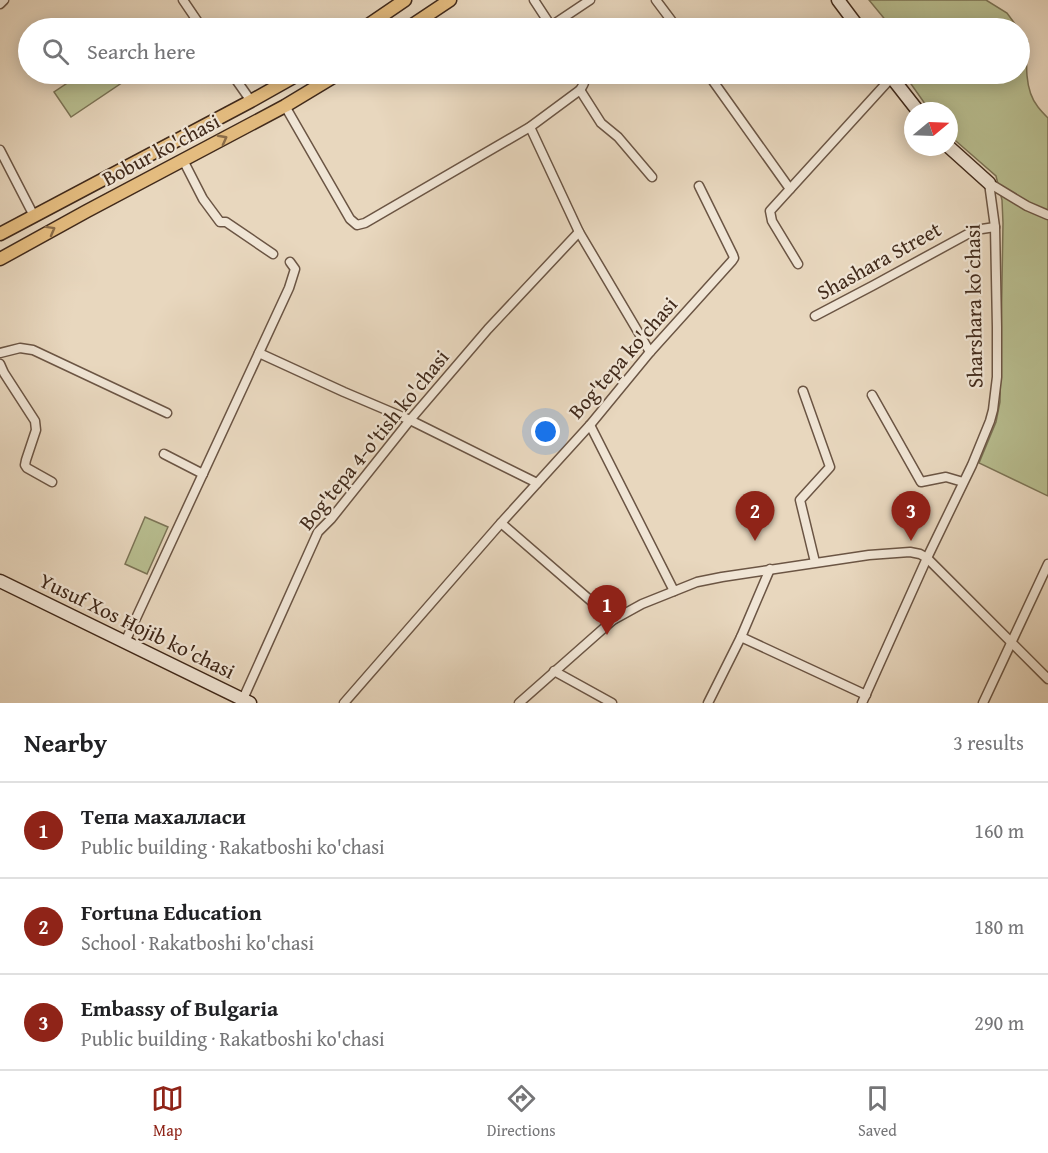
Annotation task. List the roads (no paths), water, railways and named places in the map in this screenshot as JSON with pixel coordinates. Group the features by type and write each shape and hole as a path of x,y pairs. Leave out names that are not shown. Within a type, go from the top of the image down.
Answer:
{"main road":[{"path":"379,18 405,0"},
{"path":"423,18 450,0"},
{"path":"838,0 851,18"},
{"name":"Bobur ko'chasi","path":"0,234 281,84"},
{"name":"Bobur ko'chasi","path":"0,259 285,106 321,84"},
{"path":"898,84 911,102"},
{"path":"958,155 989,183"},
{"path":"102,180 112,198"},
{"name":"Yusuf Xos Hojib ko'chasi","path":"2,581 246,701"}],"street":[{"path":"0,4 4,0"},
{"path":"183,0 195,18"},
{"path":"534,0 546,18"},
{"path":"565,18 590,0"},
{"path":"656,0 669,18"},
{"path":"239,84 251,101"},
{"path":"285,106 350,219 357,225 365,223 530,127 584,84"},
{"path":"715,84 790,189"},
{"path":"798,264 772,221 770,211 883,84"},
{"path":"579,90 601,123 618,137 652,177"},
{"path":"530,127 579,232 650,352"},
{"path":"0,150 34,216"},
{"path":"183,160 203,199 220,222 226,222 273,254"},
{"path":"989,183 1027,206 1048,215"},
{"name":"Sharshara koʻchasi","path":"864,699 990,421 995,399 997,346 995,226 989,183"},
{"name":"Bog'tepa ko'chasi","path":"344,703 734,258 699,186"},
{"name":"Shashara Street","path":"815,316 975,230 995,226"},
{"name":"Bog'tepa 4-o'tish ko'chasi","path":"246,701 318,532 488,329 579,232"},
{"path":"125,642 289,288 295,269 290,262"},
{"path":"0,353 20,348 33,350 166,413"},
{"path":"259,353 410,420 537,483"},
{"path":"0,364 35,421 36,430 25,465 52,482"},
{"path":"803,391 830,467 800,500 815,562"},
{"path":"872,395 921,482 946,477 963,482"},
{"path":"590,425 674,591"},
{"path":"164,454 203,474"},
{"path":"501,523 613,620"},
{"path":"519,703 613,620 631,608 674,591 709,579 815,562 902,552 920,554 927,558 1048,680"},
{"path":"983,703 1048,564"},
{"path":"708,703 741,637 770,569"},
{"path":"741,637 864,699"},
{"path":"554,672 612,703"}],"place":[{"name":"Fortuna Education","path":"755,541"},
{"name":"Embassy of Bulgaria","path":"911,541"},
{"name":"Тепа махалласи","path":"607,635"}]}
